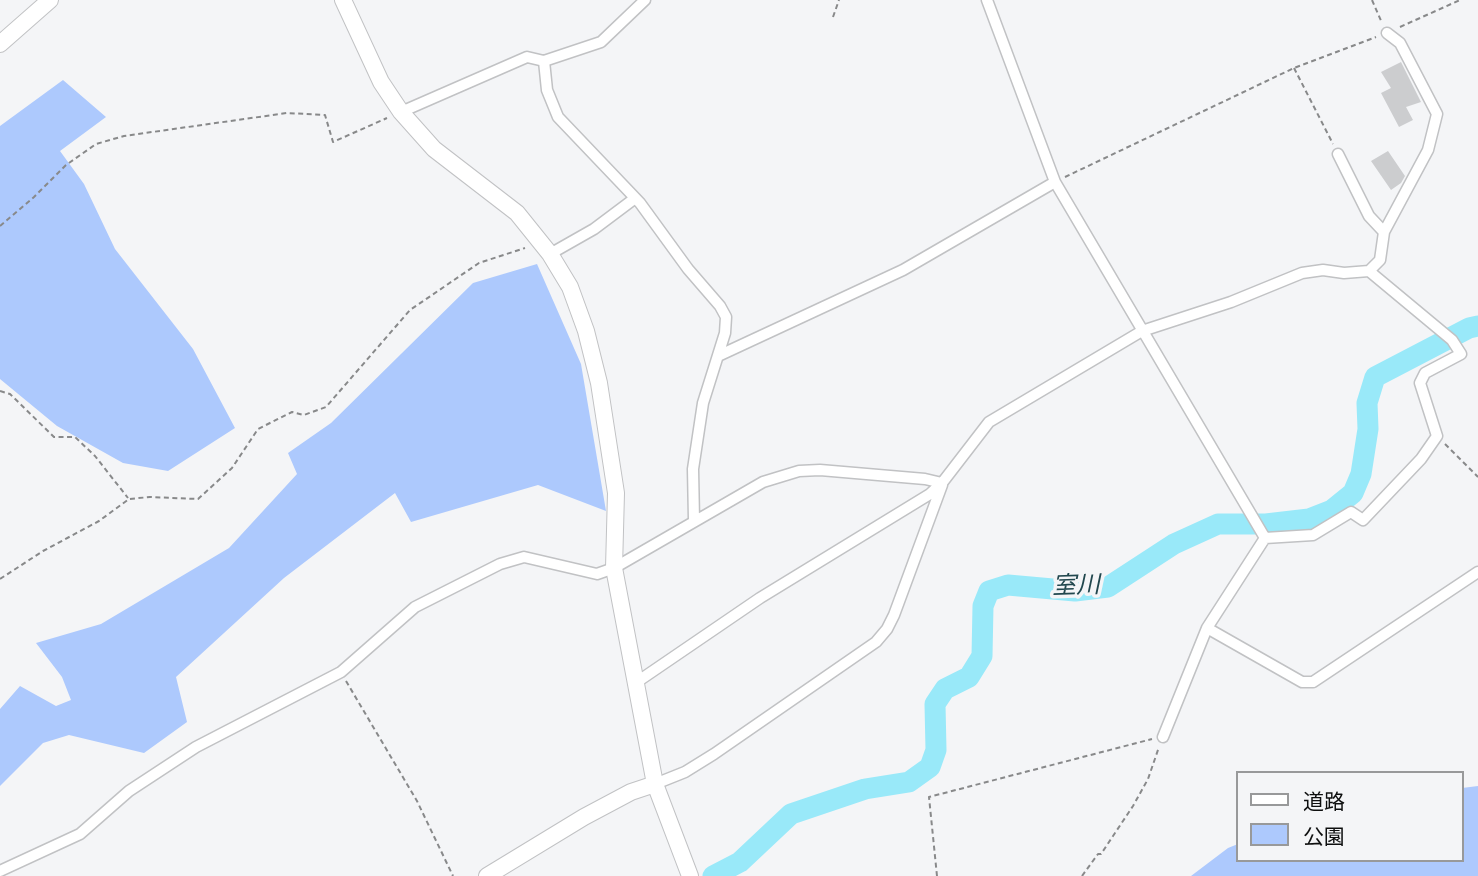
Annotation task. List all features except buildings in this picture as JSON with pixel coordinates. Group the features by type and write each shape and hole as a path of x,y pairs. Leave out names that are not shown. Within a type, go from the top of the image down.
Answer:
{"street":[{"path":"0,44 50,0"},
{"path":"343,0 381,82 401,112 434,149 517,213 550,254 570,287 586,331 599,383 616,493 614,568 634,684 655,784 691,876"},
{"path":"401,112 527,57 544,61 601,42 645,0"},
{"path":"987,0 1055,182 1265,538"},
{"path":"634,684 760,598 930,494 943,483 989,422 1142,331 1231,302 1302,273 1323,270 1344,273 1369,271 1380,260 1384,232 1428,150 1437,114 1400,43 1387,33"},
{"path":"544,61 547,90 558,117 634,199 726,317 725,334 703,403 693,468 694,520"},
{"path":"1338,154 1369,216 1384,232"},
{"path":"718,356 903,270 1055,182"},
{"path":"550,254 594,229 634,199"},
{"path":"1265,538 1313,535 1351,512 1363,520 1395,488 1437,436 1420,383 1425,373 1461,354 1452,340 1369,271"},
{"path":"0,871 80,834 128,791 196,747 341,672 415,607 500,564 524,557 597,574 614,568 763,482 799,471 820,470 943,483"},
{"path":"487,876 583,817 631,792 685,772 876,642 894,615 943,483"},
{"path":"1163,737 1207,628 1265,538"},
{"path":"1207,628 1303,682 1313,682 1478,572"}],"path":[{"path":"833,17 839,0"},
{"path":"1372,0 1387,33"},
{"path":"1055,182 1294,68 1387,33 1460,0"},
{"path":"1294,68 1338,154"},
{"path":"0,226 66,165 96,144 124,136 287,113 325,115 333,142 401,112"},
{"path":"0,579 43,551 99,521 129,499 150,496 198,499 232,468 258,429 292,412 304,415 326,407 410,310 479,263 526,248"},
{"path":"0,391 10,394 54,437 75,437 95,456 129,499"},
{"path":"1437,436 1478,477"},
{"path":"341,672 417,801 453,876"},
{"path":"937,876 929,797 1163,737"},
{"path":"1082,876 1098,854 1101,854 1133,806 1148,779 1163,737"}],"green space":[{"path":"63,80 106,117 60,151 84,184 115,249 193,349 235,428 168,471 123,463 57,426 0,379 0,126"},
{"path":"537,264 581,364 606,511 538,485 411,522 395,493 284,578 176,677 187,722 144,753 69,735 43,743 0,786 0,709 20,686 56,706 71,700 62,677 36,643 101,624 229,548 297,474 288,453 331,423 473,283"},
{"path":"1478,786 1478,876 1191,876 1236,845 1236,862 1464,862 1464,788"}],"waterway":[{"name":"室川","path":"713,876 740,862 791,814 865,789 909,782 930,767 936,750 935,704 945,689 969,677 982,656 983,606 989,591 1008,585 1075,591 1108,587 1174,544 1218,524 1266,524 1309,519 1332,510 1353,493 1361,474 1368,429 1367,403 1375,377 1469,328 1478,326"}]}
